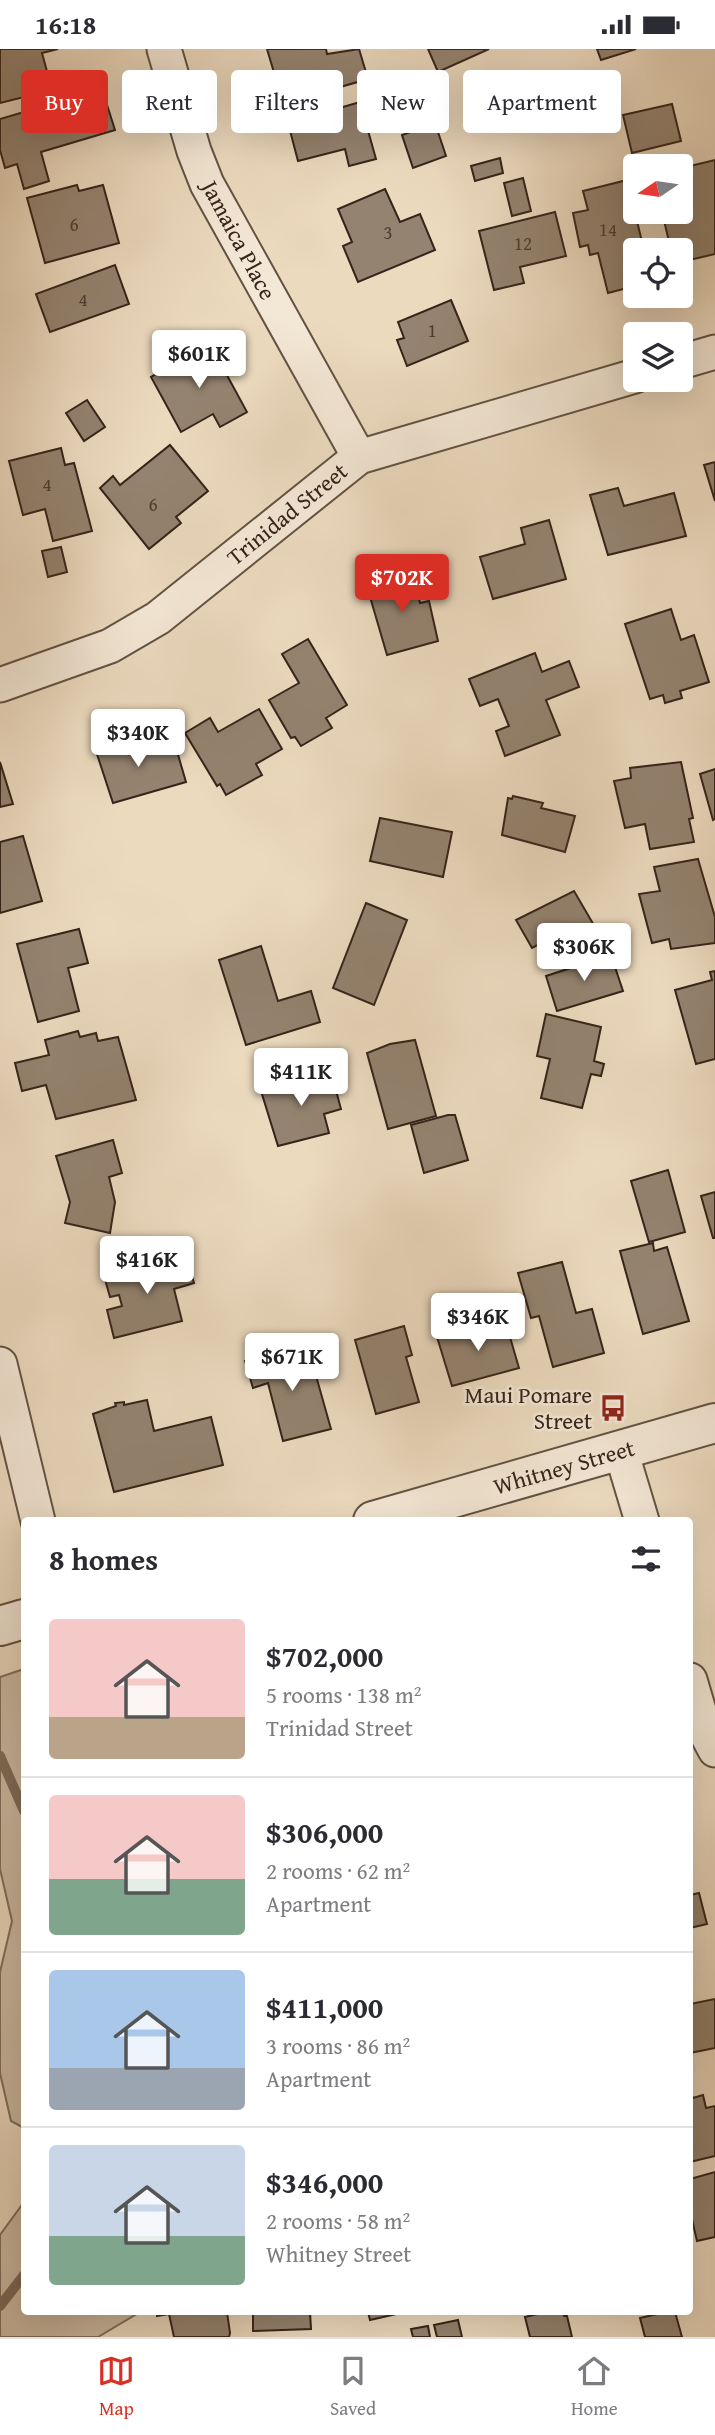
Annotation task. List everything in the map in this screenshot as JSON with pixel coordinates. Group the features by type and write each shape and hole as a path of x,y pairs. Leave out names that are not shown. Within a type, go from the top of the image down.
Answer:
{"street":[{"name":"Jamaica Place","path":"164,49 194,151 208,184 359,457"},
{"path":"693,358 715,352"},
{"name":"Trinidad Street","path":"0,685 110,646 158,618 359,457 623,380"},
{"path":"0,1364 37,1517"},
{"name":"Whitney Street","path":"387,1517 715,1423"},
{"path":"621,1451 641,1517"},
{"path":"693,1690 705,1731 715,1750"}],"shaded area":[{"path":"21,1670 21,2126 11,2121 0,2073 0,1972 12,1921 0,1869 0,1677"},
{"path":"21,2206 21,2315 135,2315 98,2337 0,2337 0,2235"}],"building":[{"path":"0,49 58,49 42,53 47,70 21,70 21,98 0,103"},
{"path":"267,49 326,49 327,54 359,49 365,70 357,70 357,82 343,86 343,70 273,70"},
{"path":"428,49 489,49 442,70 437,70"},
{"path":"597,49 636,49 601,60"},
{"path":"357,103 357,133 369,133 376,159 349,166 345,149 298,161 291,133 343,133 343,107"},
{"path":"672,104 681,141 632,153 623,115"},
{"path":"108,108 115,130 108,132"},
{"path":"21,113 21,133 105,133 41,152 49,181 24,189 17,164 5,168 0,150 0,119"},
{"path":"438,133 446,156 413,168 402,135"},
{"path":"500,158 503,173 475,181 471,166"},
{"path":"715,160 715,254 693,259 693,238 668,238 665,224 693,224 693,165"},
{"path":"523,178 531,211 512,216 504,183"},
{"path":"623,181 623,224 638,224 641,238 623,238 623,289 608,293 598,253 590,255 588,245 580,247 573,213 588,210 583,191"},
{"path":"77,185 79,191 103,185 119,243 45,263 27,198"},
{"path":"385,189 400,222 420,214 435,250 358,282 343,246 352,242 338,209"},
{"path":"555,212 566,256 520,267 524,283 494,290 479,231"},
{"path":"115,265 129,304 50,332 36,294"},
{"path":"451,300 468,341 407,366 397,340 404,338 398,322"},
{"path":"210,344 247,412 220,427 213,414 181,432 151,377"},
{"path":"87,400 105,427 84,441 66,413"},
{"path":"170,445 208,491 176,517 181,523 149,549 100,488 113,476 120,485"},
{"path":"61,448 65,465 74,463 92,531 53,541 45,509 23,515 9,461"},
{"path":"715,462 715,501 704,465"},
{"path":"618,488 624,506 674,493 686,536 608,555 590,495"},
{"path":"549,520 566,579 493,599 480,557 525,544 521,528"},
{"path":"61,547 67,572 48,577 42,551"},
{"path":"412,571 420,603 429,601 438,641 387,655 366,583"},
{"path":"671,609 681,640 694,635 709,682 680,691 682,698 665,703 663,695 650,699 625,624"},
{"path":"308,639 347,705 326,718 332,728 301,746 295,737 291,738 269,700 299,683 282,654"},
{"path":"535,653 542,672 569,661 579,687 546,700 560,735 505,756 496,731 509,726 498,699 480,706 469,679"},
{"path":"259,709 282,749 256,764 262,775 226,795 220,784 217,786 185,733 210,718 218,732"},
{"path":"123,736 129,754 174,741 186,782 113,803 94,745"},
{"path":"0,762 13,804 0,807"},
{"path":"681,762 693,818 689,819 694,842 650,849 645,824 625,828 614,781 631,778 630,768"},
{"path":"715,769 715,819 713,820 700,774"},
{"path":"513,796 543,803 541,808 575,816 565,852 502,835 508,798 512,799"},
{"path":"380,818 452,832 443,877 370,861"},
{"path":"23,836 42,901 0,913 0,842"},
{"path":"698,859 715,917 715,943 671,949 669,939 652,943 639,894 660,891 654,867"},
{"path":"574,891 595,927 567,942 562,932 532,948 516,920"},
{"path":"366,903 407,920 374,1005 333,988"},
{"path":"79,929 88,963 68,968 79,1011 38,1022 17,944"},
{"path":"261,946 278,1001 311,991 320,1022 246,1045 219,960"},
{"path":"611,955 623,991 557,1011 546,976"},
{"path":"715,971 715,1059 696,1064 675,990 712,980 710,972"},
{"path":"546,1014 601,1027 594,1061 604,1064 601,1076 591,1074 582,1108 541,1098 550,1059 537,1056"},
{"path":"78,1031 80,1037 96,1033 98,1041 118,1037 136,1100 56,1119 46,1085 22,1091 15,1063 49,1055 45,1040"},
{"path":"415,1040 436,1116 388,1129 367,1053 390,1044"},
{"path":"331,1072 341,1109 324,1114 329,1133 278,1146 261,1091"},
{"path":"455,1115 468,1160 424,1173 411,1125"},
{"path":"113,1140 122,1173 109,1177 115,1202 110,1233 65,1223 70,1202 56,1156"},
{"path":"668,1170 685,1232 649,1242 631,1181"},
{"path":"715,1192 715,1238 713,1238 701,1196"},
{"path":"653,1243 654,1251 667,1247 689,1321 643,1334 620,1251"},
{"path":"187,1258 194,1283 174,1289 182,1321 114,1338 107,1310 122,1306 119,1295 110,1297 104,1276 166,1260 167,1263"},
{"path":"562,1262 576,1313 592,1309 604,1353 553,1367 539,1316 531,1318 518,1273"},
{"path":"505,1320 519,1368 452,1386 437,1337"},
{"path":"404,1326 412,1355 406,1357 419,1402 376,1414 355,1340"},
{"path":"294,1349 313,1365 331,1429 283,1441 268,1383 253,1388 245,1361"},
{"path":"147,1400 154,1431 211,1417 223,1465 114,1492 93,1414 116,1406 115,1403 124,1402 124,1405"},
{"path":"699,1893 707,1924 693,1927 693,1894"},
{"path":"715,1999 715,2048 693,2052 693,2003"},
{"path":"703,2095 706,2108 715,2106 715,2156 693,2161 693,2098"},
{"path":"715,2172 715,2237 697,2241 693,2224 693,2178"},
{"path":"169,2315 227,2315 229,2337 174,2337"},
{"path":"253,2315 310,2315 311,2329 253,2331"},
{"path":"369,2315 392,2315 370,2320"},
{"path":"676,2315 682,2337 645,2337 640,2318"},
{"path":"567,2316 572,2337 530,2337 525,2317"},
{"path":"458,2320 462,2337 437,2337 434,2325"},
{"path":"428,2326 430,2337 413,2337 411,2329"}],"waterway":[{"path":"0,1756 21,1804"},
{"path":"0,2306 21,2279"}],"place":[{"name":"Maui Pomare Street","path":"613,1408"}]}
